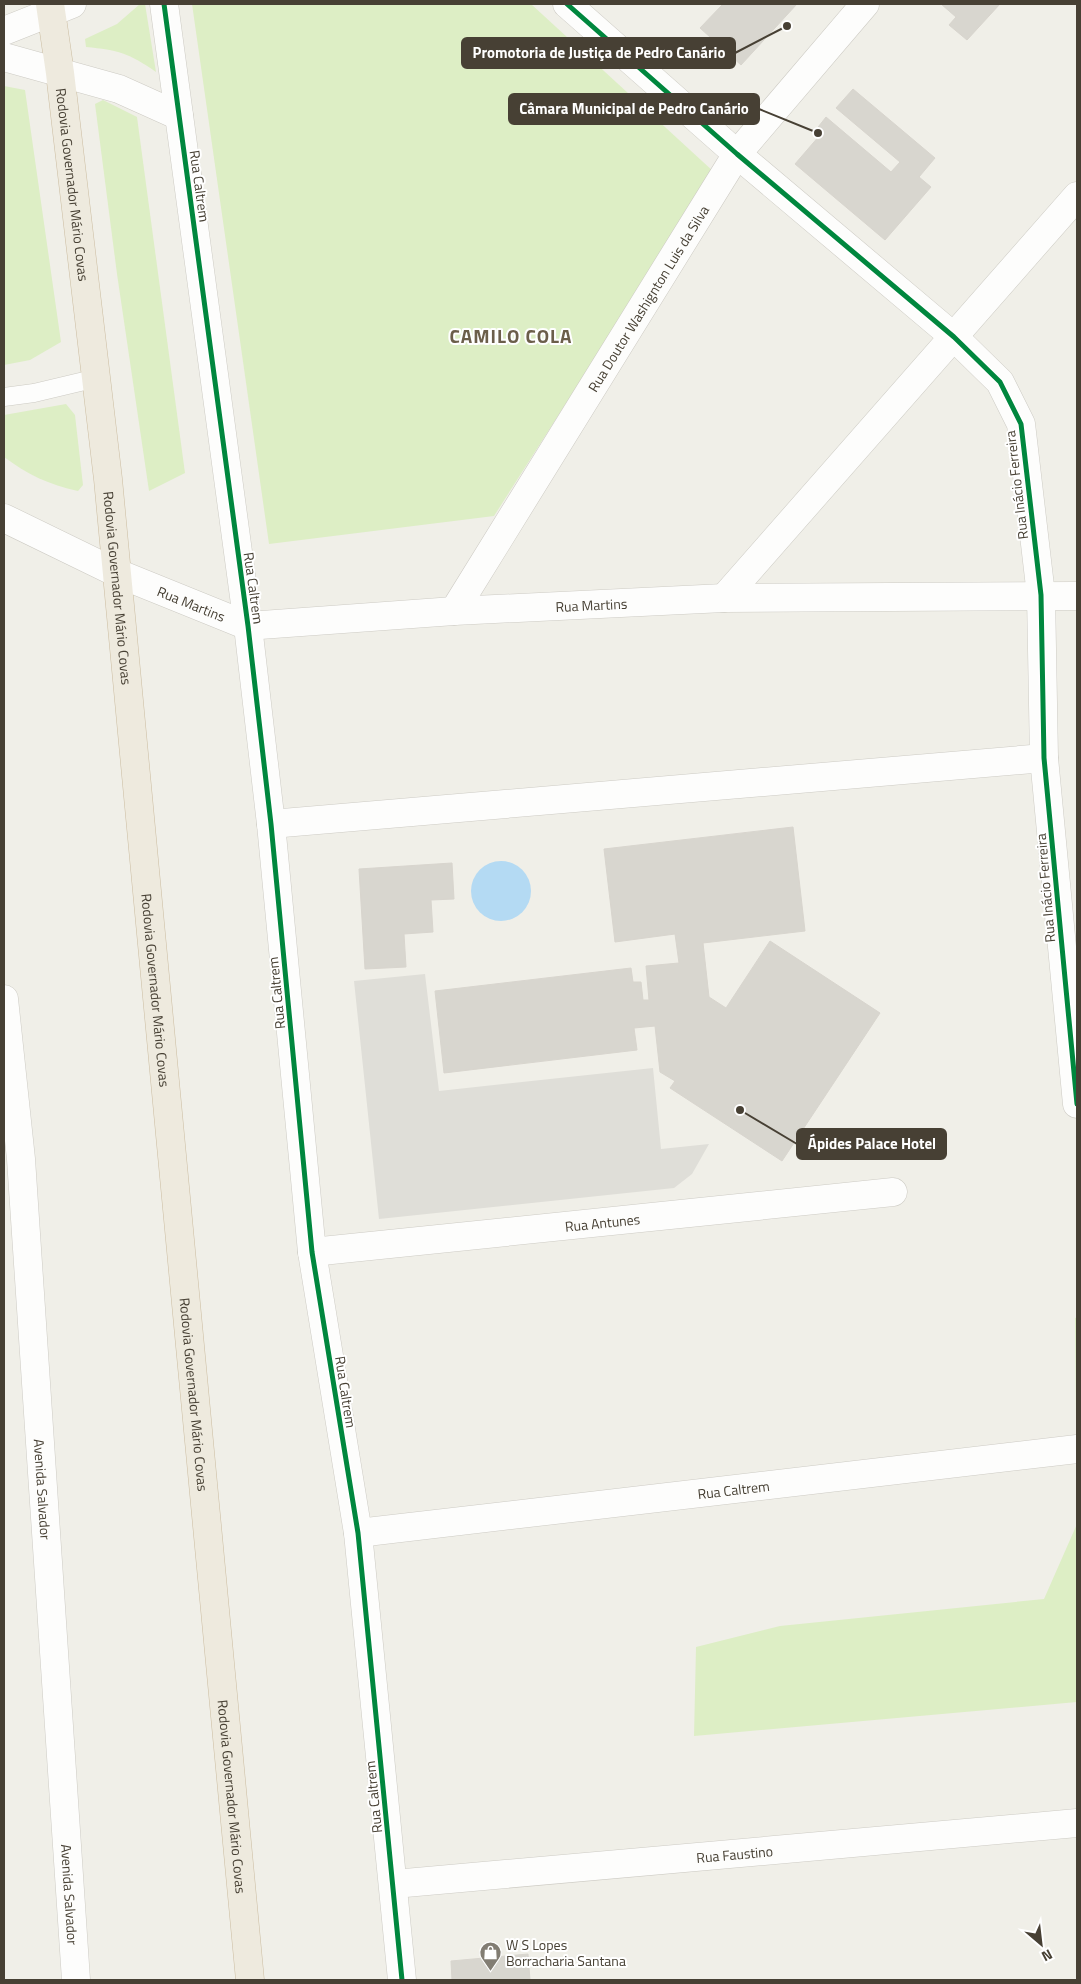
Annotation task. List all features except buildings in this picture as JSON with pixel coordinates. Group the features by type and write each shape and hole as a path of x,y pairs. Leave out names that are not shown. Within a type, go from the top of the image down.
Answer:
{"highway":[{"name":"Rodovia Governador Mário Covas","path":"58,7 60,74 97,378 117,573 250,1980"}],"street":[{"name":"Rua Caltrem","path":"164,4 248,626 271,824 312,1252 358,1533 402,1980"},
{"name":"Rua Inácio Ferreira","path":"566,4 737,154 954,337 1000,382 1021,424 1041,595 1044,758 1077,1104"},
{"name":"Rua Doutor Washignton Luis da Silva","path":"454,611 737,154 865,4"},
{"path":"4,31 58,7"},
{"path":"4,57 120,89 179,116"},
{"path":"724,598 1077,196"},
{"name":"Rua Martins","path":"4,518 117,573 248,626 454,611 724,598 1077,596"},
{"path":"271,824 1044,758"},
{"name":"Avenida Salvador","path":"4,999 12,1152 76,1980"},
{"name":"Rua Antunes","path":"312,1252 893,1192"},
{"name":"Rua Caltrem","path":"358,1533 1077,1449"},
{"name":"Rua Faustino","path":"394,1884 1077,1823"}],"lane":[{"path":"4,397 34,393 97,378"}],"green space":[{"path":"140,4 145,4 156,72 138,60 123,54 86,47 85,39 117,24"},
{"path":"192,4 531,4 714,172 494,516 269,544"},
{"path":"4,86 25,90 61,342 30,360 4,365"},
{"path":"103,100 137,117 185,473 149,491 117,274 95,104"},
{"path":"66,404 75,415 83,485 78,491 57,486 39,478 21,469 4,457 4,415"},
{"path":"1077,1317 1077,1524 1075,1318"},
{"path":"1077,1524 1077,1702 694,1736 696,1647 780,1626 1044,1599"}],"shaded area":[{"path":"425,974 439,1091 653,1068 661,1149 709,1144 692,1174 674,1188 379,1219 354,981"}],"water":[{"path":"495,861 507,861 518,866 526,874 531,885 529,903 518,916 507,921 495,921 484,916 476,908 471,897 471,885 476,874 484,866"}],"cycle path":[{"path":"164,4 248,626 271,824 312,1252 358,1533 402,1980"},
{"path":"567,4 737,154 954,337 1000,382 1021,424 1041,595 1044,758 1077,1104"}],"place":[{"name":"Promotoria de Justiça de Pedro Canário","path":"787,26"},
{"name":"Câmara Municipal de Pedro Canário","path":"818,133"},
{"name":"Ápides Palace Hotel","path":"740,1110"},
{"name":"W S Lopes Borracharia Santana","path":"490,1971"}],"district":[{"name":"CAMILO COLA","path":"511,335"}]}
